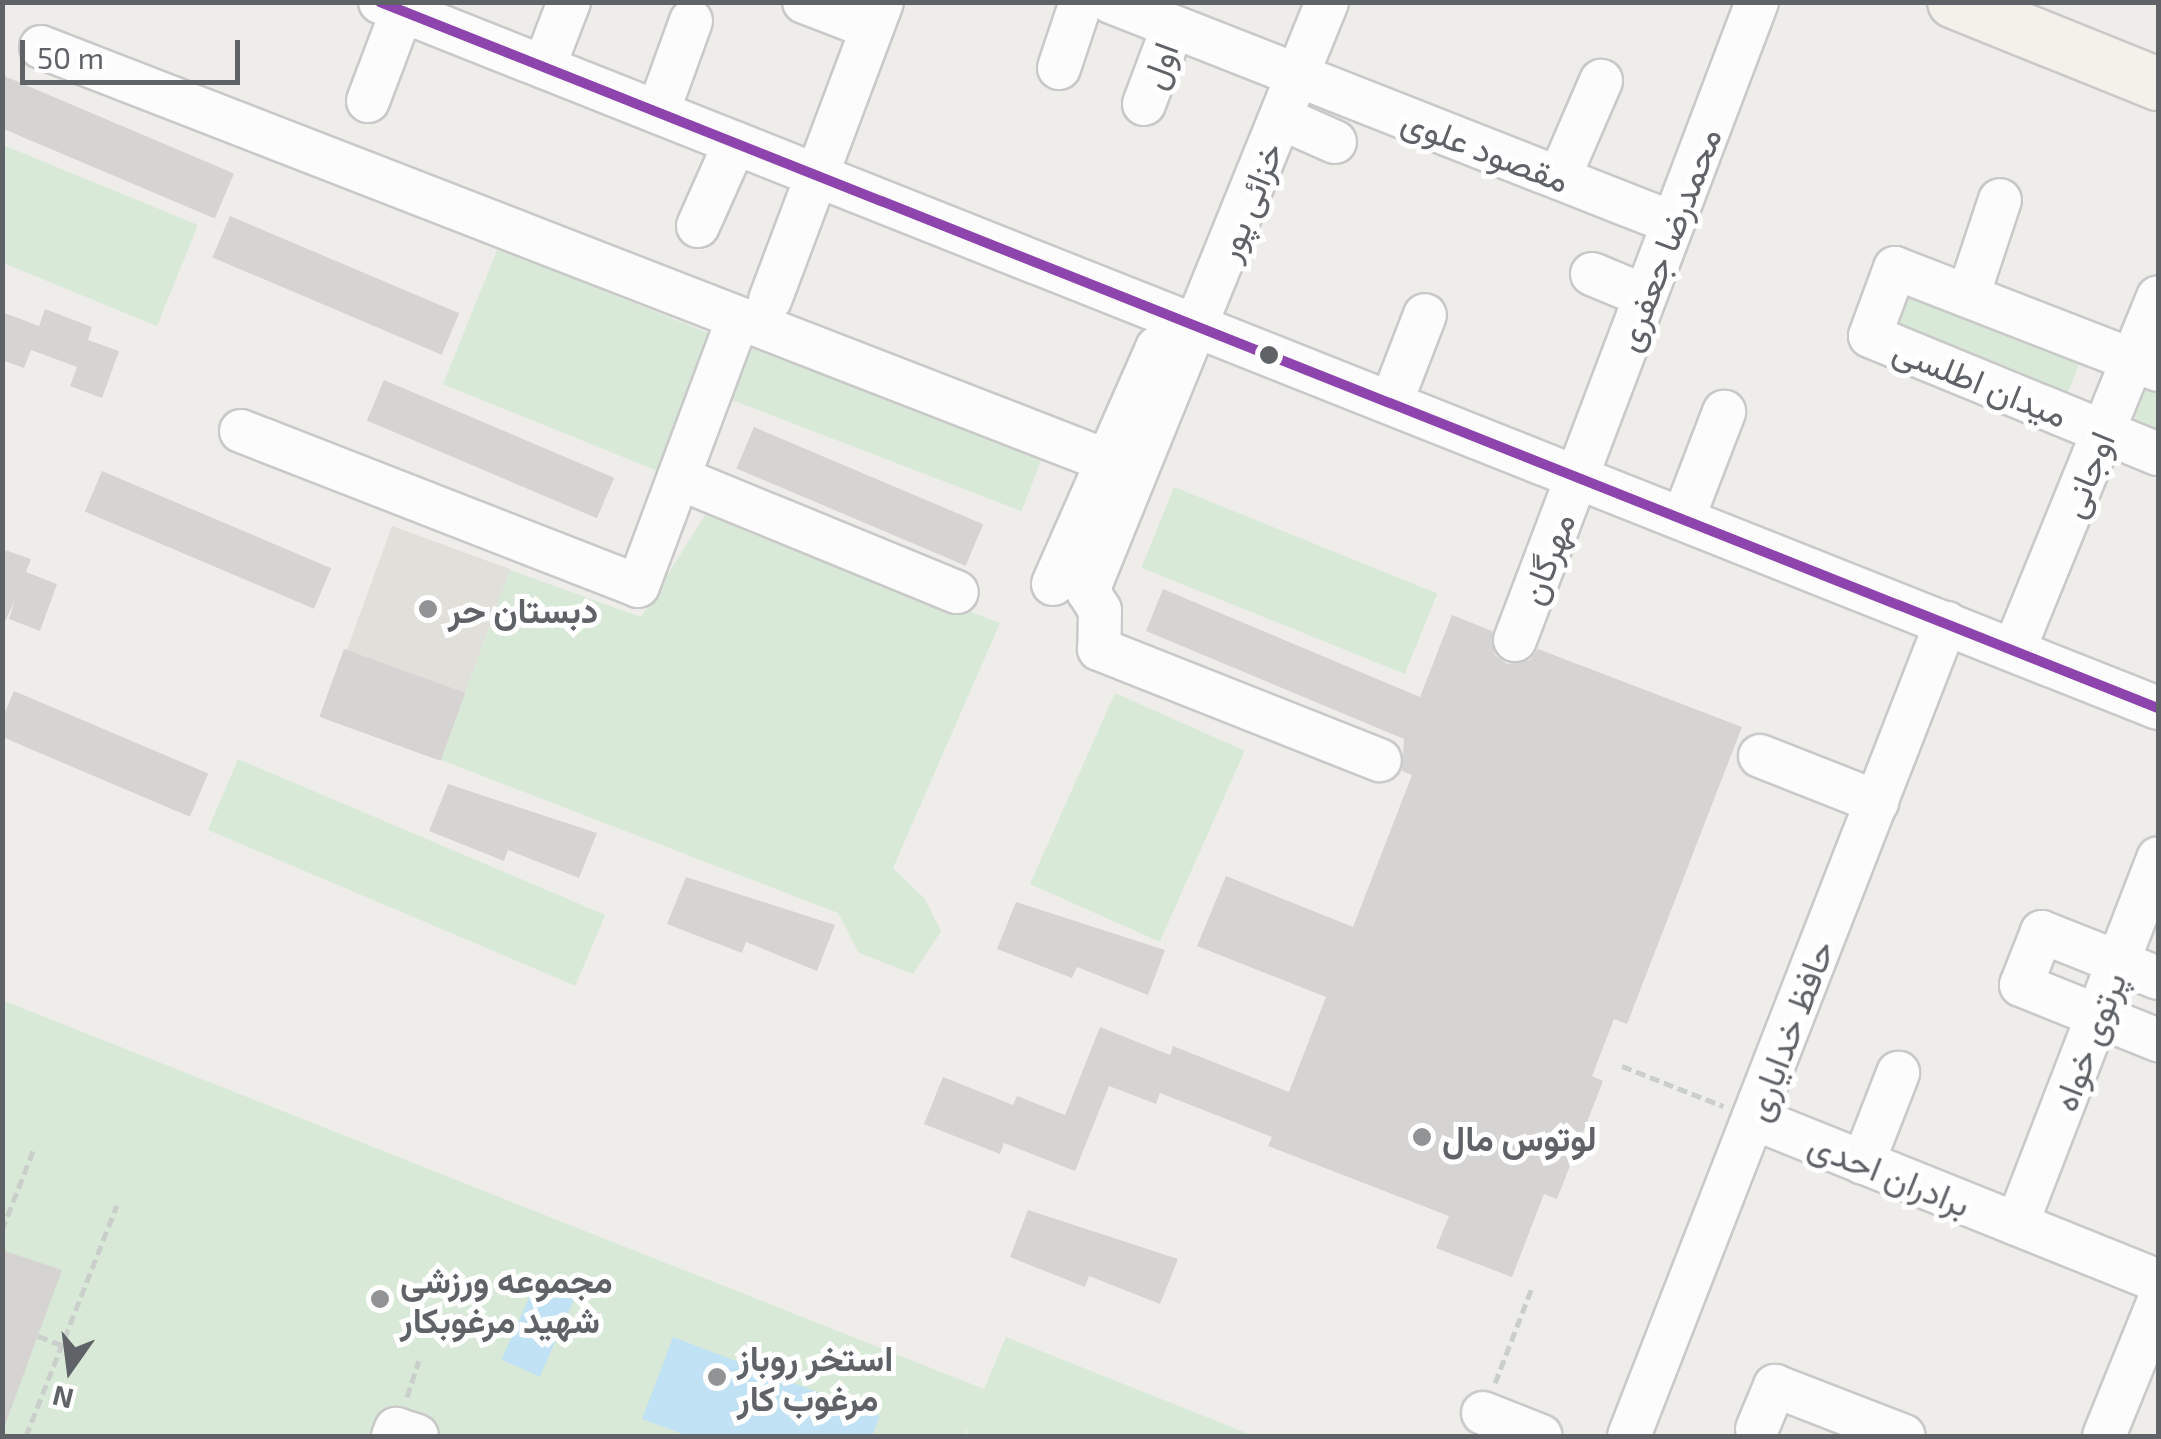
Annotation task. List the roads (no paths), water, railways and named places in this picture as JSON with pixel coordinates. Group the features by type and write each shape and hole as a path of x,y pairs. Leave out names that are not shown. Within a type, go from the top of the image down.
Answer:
{"main road":[{"path":"1954,2 2158,84"}],"street":[{"path":"544,67 570,2"},
{"path":"241,431 638,586 814,174 877,15 804,2"},
{"path":"1059,68 1081,2"},
{"name":"مقصود علوی","path":"1111,2 1183,20 1298,76 1673,222"},
{"name":"خزائی پور","path":"1327,2 1088,591 1100,610 1099,649 1380,760"},
{"name":"محمدرضا جعفری","path":"1576,476 1757,2"},
{"path":"368,101 392,7 2158,708"},
{"name":"اول","path":"1144,104 1183,20"},
{"path":"658,112 691,21"},
{"path":"40,47 754,310 1107,461"},
{"path":"1560,178 1601,81"},
{"path":"1281,118 1335,142"},
{"path":"698,226 735,143"},
{"path":"2000,200 1968,296 2146,365"},
{"name":"میدان اطلسی","path":"1968,296 1896,268 1870,336 2158,454"},
{"path":"1592,274 1645,296"},
{"name":"اوجانی","path":"2014,650 2104,432 2146,365 2158,297"},
{"path":"1391,403 1425,315"},
{"path":"1054,584 1157,348 1198,326"},
{"path":"1683,519 1724,412"},
{"name":"مهرگان","path":"1515,640 1576,476"},
{"path":"681,479 956,592"},
{"name":"حافظ خدایاری","path":"1629,1436 1946,623"},
{"path":"1760,756 1876,802"},
{"name":"پرتوی خواه","path":"2017,1224 2158,858"},
{"path":"2158,978 2042,932 2021,985 2158,1040"},
{"path":"1863,1162 1898,1073"},
{"name":"برادران احدی","path":"1754,1118 2158,1280"},
{"path":"2104,1436 2158,1302"},
{"path":"1757,1429 1775,1386 1904,1436"},
{"path":"1484,1413 1541,1436"},
{"path":"393,1436 396,1428 417,1436"}],"water":[{"path":"536,1282 574,1299 540,1377 501,1360"},
{"name":"استخر روباز مرغوب کار","path":"673,1337 880,1416 872,1436 688,1436 642,1419"}],"place":[{"name":"دبستان حر","path":"428,609"},
{"name":"لوتوس مال","path":"1422,1137"},
{"name":"مجموعه ورزشی شهید مرغوبکار","path":"380,1299"},
{"name":"استخر روباز مرغوب کار","path":"717,1377"}]}
